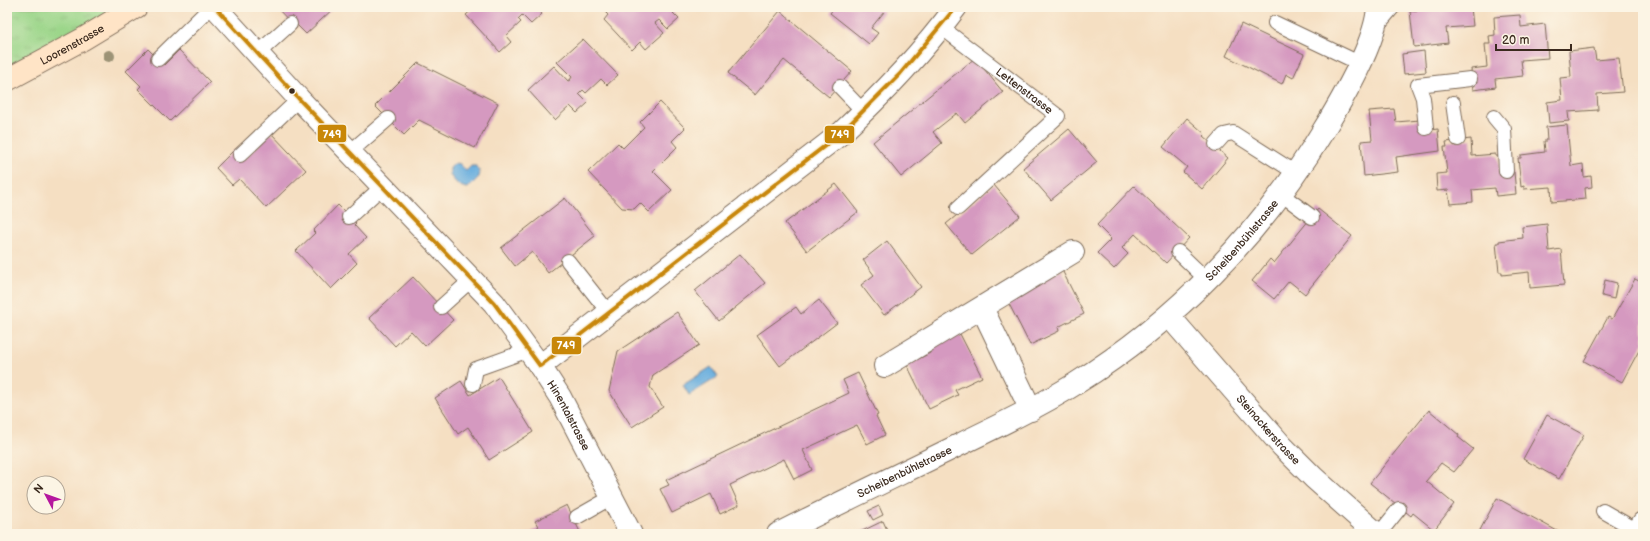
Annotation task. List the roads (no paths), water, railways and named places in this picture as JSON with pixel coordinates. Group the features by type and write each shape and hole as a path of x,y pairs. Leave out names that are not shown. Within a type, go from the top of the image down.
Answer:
{"street":[{"name":"Loorenstrasse","path":"7,80 83,39 136,7"},
{"name":"Hinentalstrasse","path":"214,7 299,99 472,278 494,304 534,358 575,425 631,534"},
{"path":"534,358 609,313 814,154 864,112 902,73 956,7"},
{"name":"Scheibenbühlstrasse","path":"778,534 1031,410 1098,370 1169,316 1207,280 1243,241 1296,173 1329,121 1359,63 1374,28 1378,7"},
{"path":"885,366 1073,252"},
{"path":"982,308 1031,410"},
{"name":"Steinackerstrasse","path":"1169,316 1282,446 1314,478 1378,534"}],"lane":[{"path":"158,59 211,7"},
{"path":"1374,28 1393,7"},
{"path":"1275,23 1359,63"},
{"path":"257,54 290,24"},
{"name":"Lettenstrasse","path":"941,27 1058,116 958,208"},
{"path":"1426,128 1423,98 1418,85 1470,79"},
{"path":"840,87 864,112"},
{"path":"240,155 299,99"},
{"path":"1453,103 1458,139"},
{"path":"1494,117 1504,129 1506,171"},
{"path":"350,152 388,120"},
{"path":"1216,144 1224,135 1233,133 1296,173"},
{"path":"349,216 383,186"},
{"path":"1281,194 1312,217"},
{"path":"1178,252 1207,280"},
{"path":"568,261 609,313"},
{"path":"441,307 472,278"},
{"path":"473,384 476,369 534,358"},
{"path":"577,517 612,497"},
{"path":"1378,534 1400,508"},
{"path":"1603,511 1639,529"}],"water":[{"path":"457,163 460,164 466,171 471,166 476,166 479,170 479,177 468,188 465,188 455,182 450,175 450,168"},
{"path":"711,367 718,377 689,395 683,385"}]}
